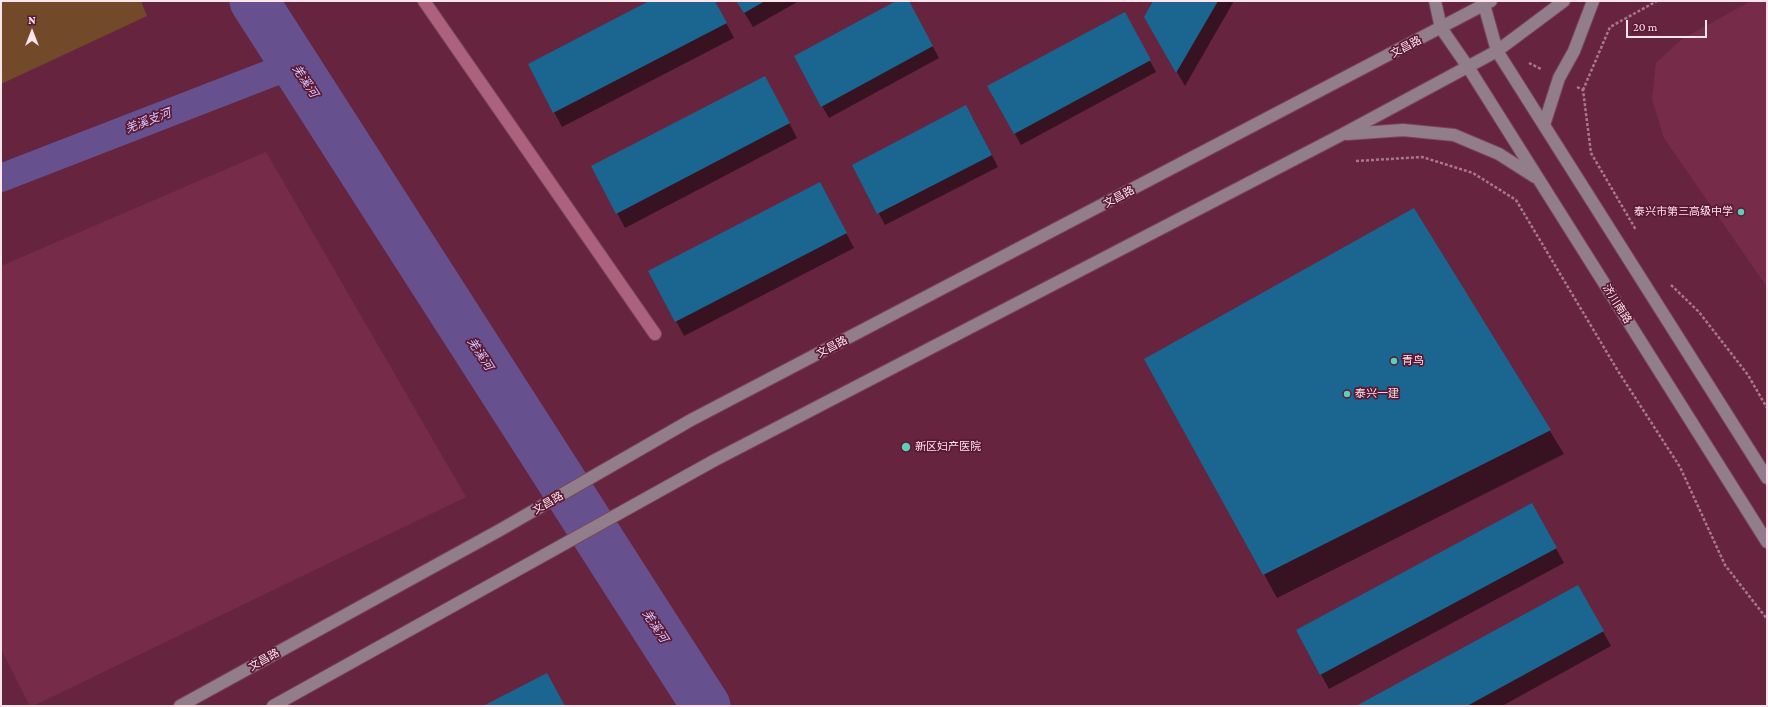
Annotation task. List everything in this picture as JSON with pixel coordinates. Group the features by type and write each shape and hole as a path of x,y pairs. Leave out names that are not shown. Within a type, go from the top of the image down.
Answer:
{"main road":[{"path":"1435,1 1441,28"},
{"path":"273,706 715,460 1343,134 1497,52 1564,1"},
{"path":"1544,125 1559,78 1574,51 1593,1"},
{"path":"1486,2 1497,52 1767,478"},
{"name":"文昌路","path":"180,706 500,530 691,420 1441,28 1486,2"},
{"name":"济川南路","path":"1441,28 1468,67 1767,542"},
{"path":"1343,134 1402,130 1454,135 1499,154 1539,180"}],"street":[{"path":"424,1 655,334"}],"path":[{"path":"1639,234 1591,153 1583,90 1610,27 1657,1"},
{"path":"1513,39 1521,59 1583,90"},
{"path":"1356,161 1422,157 1473,174 1516,200 1618,371 1680,467 1725,565 1767,619"},
{"path":"1667,281 1699,312 1748,375 1767,408"}],"shaded area":[{"path":"1,1 141,1 147,16 1,84"},
{"name":"泰兴市第三高级中学","path":"1751,1 1767,1 1767,287 1664,138 1652,99 1656,63 1682,39"},
{"path":"266,152 466,497 33,706 30,706 1,649 1,266"}],"building":[{"path":"649,1 715,1 727,23 553,113 528,64"},
{"path":"736,1 765,1 744,13"},
{"path":"896,1 909,1 933,46 821,107 794,56"},
{"path":"1153,1 1218,1 1176,73 1144,17"},
{"path":"1125,12 1151,60 1014,134 987,86"},
{"path":"765,76 790,123 616,214 591,166"},
{"path":"966,105 992,155 877,214 852,165"},
{"path":"820,182 847,233 675,322 648,271"},
{"name":"泰兴一建","path":"1414,208 1551,430 1263,575 1144,359"},
{"path":"1532,503 1557,548 1320,675 1296,630"},
{"path":"1578,585 1604,631 1467,706 1356,706"},
{"path":"547,673 565,706 483,706"}],"waterway":[{"name":"羌溪河","path":"254,1 706,706"},
{"name":"羌溪支河","path":"1,178 295,64"}],"place":[{"name":"泰兴市第三高级中学","path":"1741,212"},
{"name":"青鸟","path":"1394,361"},
{"name":"泰兴一建","path":"1347,394"},
{"name":"新区妇产医院","path":"906,447"}]}
